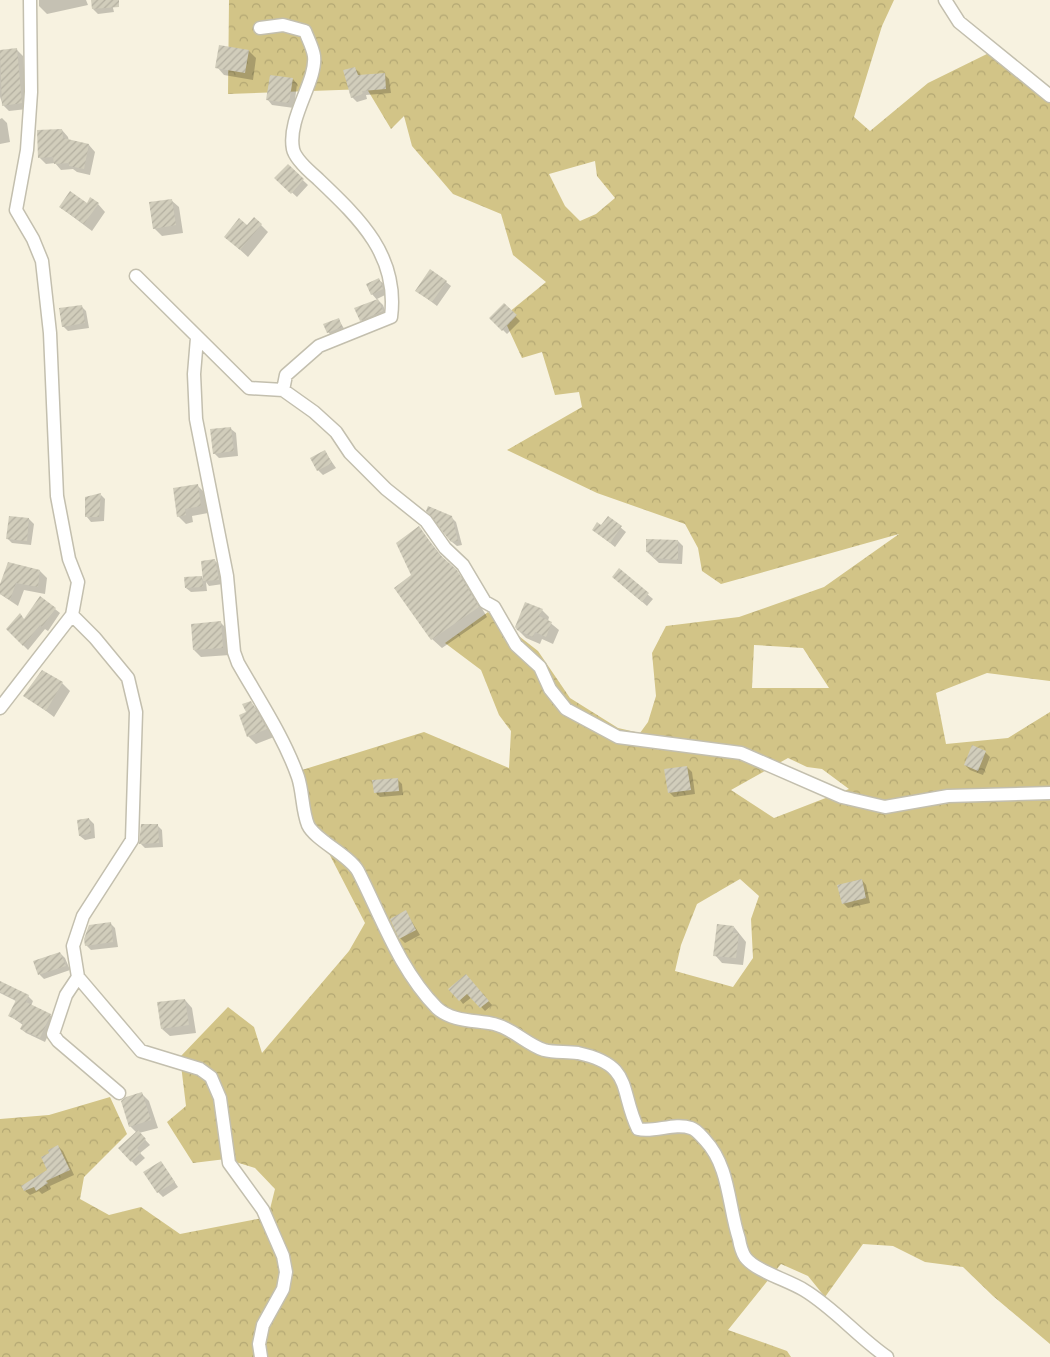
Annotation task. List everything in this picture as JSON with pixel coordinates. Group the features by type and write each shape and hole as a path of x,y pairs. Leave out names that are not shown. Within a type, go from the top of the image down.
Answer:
{"street":[{"path":"0,708 72,615 78,582 69,559 57,496 50,333 42,261 34,239 16,210 27,150 31,92 30,0"},
{"path":"945,0 959,22 1050,96"},
{"path":"260,28 283,25 305,31 314,57 294,126 293,151 373,237 392,288 393,304 391,318 319,346 286,375 283,390"},
{"path":"136,276 250,388 283,390 336,432 350,453 386,489 426,521 445,548 462,565 485,602 494,608 516,645 540,667 550,689 566,709 618,737 741,753 842,797 885,807 948,796 1050,793"},
{"path":"198,338 194,374 196,419 227,576 234,652 238,663 277,733 298,778 308,826 356,868 402,963 438,1009 460,1019 494,1024 511,1030 529,1044 546,1051 577,1053 602,1060 611,1066 622,1080 628,1094 631,1116 638,1129 648,1131 681,1126 692,1128 699,1133 712,1147 724,1171 733,1222 744,1256 753,1265 788,1280 811,1293 887,1357"},
{"path":"72,615 95,638 128,678 136,712 132,840 83,916 73,946 78,977 141,1051 200,1070 211,1077 220,1098 229,1163 263,1210 283,1256 286,1272 283,1289 263,1325 259,1344 261,1357"},
{"path":"78,977 66,995 53,1034 58,1041 119,1093"}],"green space":[{"path":"229,0 894,0 882,26 854,117 870,131 928,83 993,51 1050,89 1050,681 987,673 936,693 946,744 1008,738 1050,712 1050,1344 993,1296 963,1267 925,1262 893,1246 863,1244 825,1297 808,1276 781,1264 728,1330 787,1351 791,1357 0,1357 0,1119 49,1115 110,1097 127,1134 84,1177 80,1199 109,1215 141,1207 180,1234 268,1217 275,1189 255,1168 226,1159 193,1163 167,1122 186,1106 180,1057 228,1007 254,1027 262,1053 349,951 365,923 307,811 302,770 424,732 509,768 511,731 499,715 481,670 445,643 488,612 538,651 570,698 618,728 640,733 648,722 656,696 652,653 666,626 739,617 824,587 899,534 721,584 702,571 698,548 685,524 597,493 507,450 582,407 579,392 555,395 542,352 522,358 503,317 546,282 513,255 501,214 453,194 412,146 404,116 391,129 367,89 228,94","holes":["595,161 597,176 615,198 596,214 580,221 565,206 549,174","754,645 803,648 829,688 752,688","788,758 807,767 822,769 849,789 774,818 731,790","740,879 759,896 751,919 753,958 733,987 675,971 681,945 697,904"]}],"building":[{"path":"91,0 119,0 119,7 92,9"},
{"path":"219,45 249,50 245,73 215,68"},
{"path":"17,48 22,103 2,106 0,50"},
{"path":"355,67 358,75 385,73 386,89 362,91 363,94 351,98 343,70"},
{"path":"270,75 293,78 289,103 266,100"},
{"path":"62,129 63,138 89,144 84,169 69,166 69,163 54,164 53,157 38,158 37,130"},
{"path":"288,164 304,179 291,194 274,178"},
{"path":"70,191 87,203 90,197 99,203 84,224 59,207"},
{"path":"172,199 176,225 153,229 149,202"},
{"path":"254,217 262,224 240,250 224,237 239,218 247,225"},
{"path":"430,269 447,281 432,302 415,291"},
{"path":"379,278 383,289 371,295 366,284"},
{"path":"378,299 383,311 360,321 354,308"},
{"path":"504,303 517,315 502,331 489,318"},
{"path":"82,305 85,323 62,327 59,308"},
{"path":"339,318 342,327 327,333 323,324"},
{"path":"231,427 234,451 213,454 210,429"},
{"path":"325,450 332,463 317,471 310,458"},
{"path":"198,484 201,506 185,509 186,515 177,517 173,488"},
{"path":"101,493 99,517 85,517 85,497"},
{"path":"428,506 452,516 458,541 451,542 426,511"},
{"path":"9,516 29,518 27,541 6,539"},
{"path":"608,516 622,526 610,543 592,530 597,522 601,525"},
{"path":"419,526 438,553 457,570 479,607 431,640 394,588 411,575 396,543"},
{"path":"646,539 678,540 678,560 653,558 653,552 646,552"},
{"path":"215,559 219,580 203,581 201,561"},
{"path":"8,562 40,570 38,587 16,583 10,600 0,594 0,584"},
{"path":"619,568 649,593 642,602 612,577"},
{"path":"202,576 203,587 185,588 184,577"},
{"path":"40,596 56,608 42,627 40,625 23,646 6,629 20,613 24,619"},
{"path":"525,602 543,609 539,616 552,622 546,637 535,632 533,637 517,630 515,627"},
{"path":"221,621 223,648 193,650 191,624"},
{"path":"42,670 63,682 46,711 23,696"},
{"path":"251,701 267,729 247,737 239,715 246,712 242,704"},
{"path":"972,745 986,751 978,771 964,765"},
{"path":"687,766 691,790 668,793 664,769"},
{"path":"398,778 399,791 374,793 372,780"},
{"path":"89,818 91,833 79,836 77,820"},
{"path":"141,824 158,824 159,843 139,844"},
{"path":"862,879 866,898 842,904 837,885"},
{"path":"406,910 416,930 399,939 390,919"},
{"path":"111,922 113,942 85,946 84,939 89,925"},
{"path":"717,924 734,926 733,933 739,933 736,958 713,956"},
{"path":"60,952 66,966 38,975 33,961"},
{"path":"466,974 489,1001 480,1008 467,994 459,1001 448,989"},
{"path":"0,981 29,995 26,1002 51,1014 40,1038 20,1029 23,1023 8,1016 16,1000 0,992"},
{"path":"185,999 189,1025 161,1029 157,1002"},
{"path":"142,1092 151,1120 129,1127 121,1101 126,1097"},
{"path":"138,1130 146,1139 137,1148 141,1153 131,1162 118,1148"},
{"path":"58,1145 70,1170 46,1181 48,1183 36,1191 34,1187 24,1191 21,1186 47,1170 41,1157 49,1153 48,1150"},
{"path":"161,1161 175,1182 157,1193 143,1172"}]}
